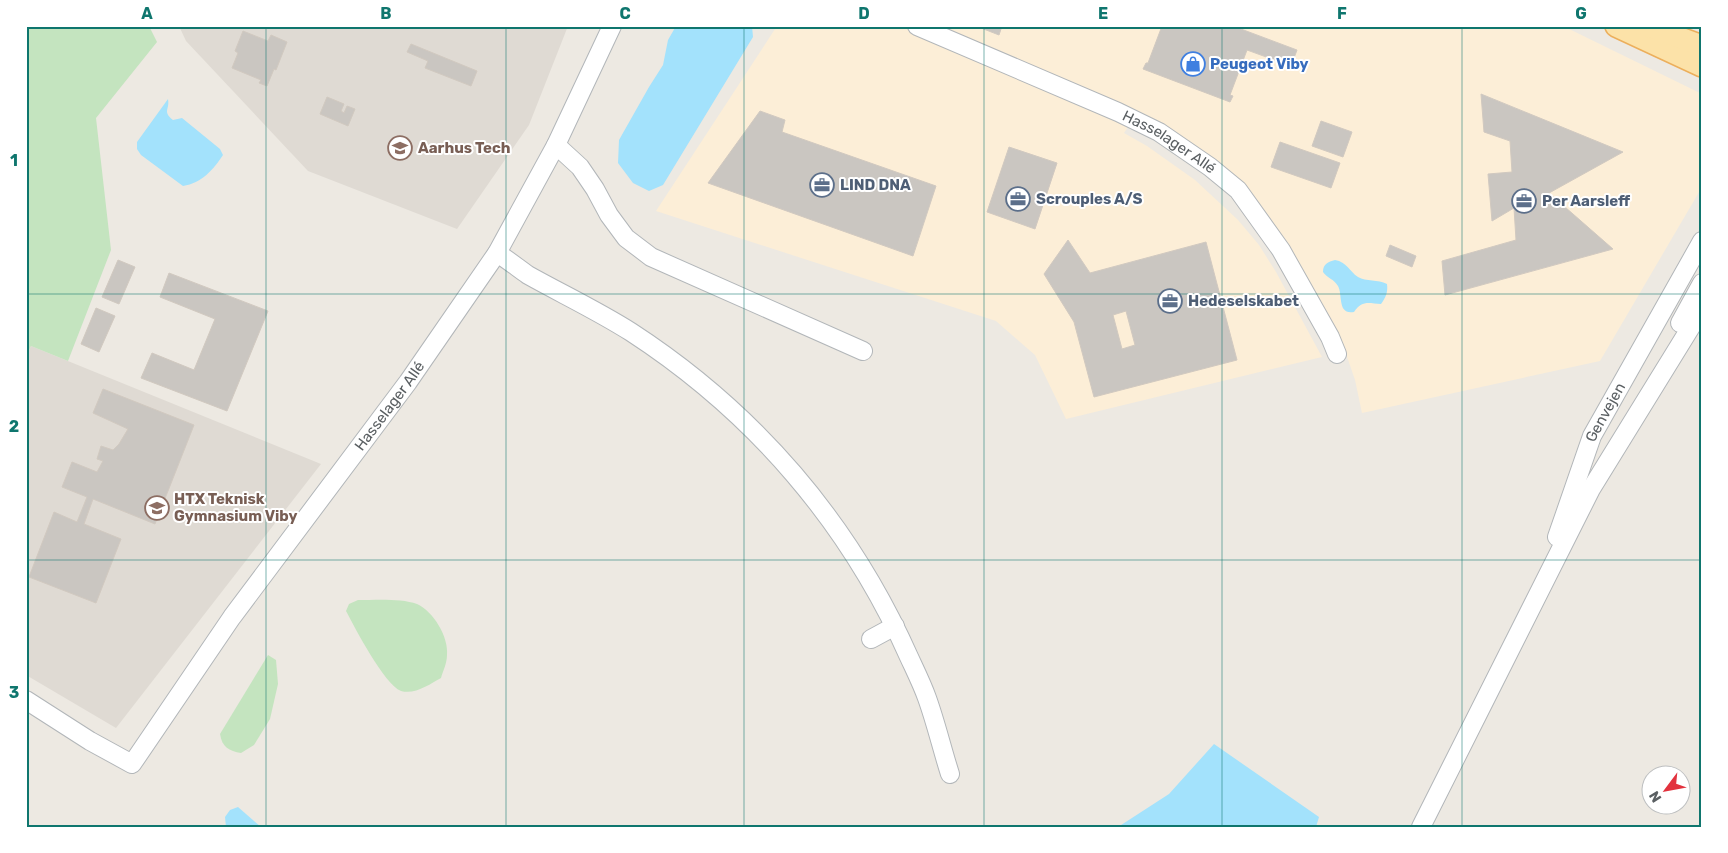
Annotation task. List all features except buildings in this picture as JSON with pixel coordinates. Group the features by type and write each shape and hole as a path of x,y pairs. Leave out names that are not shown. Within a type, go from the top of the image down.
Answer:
{"main road":[{"path":"1616,26 1702,66"},
{"path":"1648,26 1702,46"}],"street":[{"name":"Hasselager Allé","path":"26,700 90,741 132,764 232,617 408,382 497,254 556,145 612,26"},
{"name":"Hasselager Allé","path":"917,26 1118,112 1159,132 1210,167 1238,190 1281,250 1330,337 1337,354"},
{"path":"556,145 580,167 609,215 626,238 651,256 863,351"},
{"name":"Genvejen","path":"1536,597 1592,436 1702,241"},
{"path":"497,254 526,273 630,331 697,380 752,428 790,468 831,519 862,565 895,626 927,698 950,774"},
{"path":"1591,489 1633,402 1702,283"},
{"name":"Genvejen","path":"1421,827 1591,489 1702,309"},
{"path":"871,640 895,626"}],"shaded area":[{"name":"Aarhus Tech","path":"179,26 568,26 529,125 457,229 308,171 186,41"},
{"path":"777,26 1563,26 1702,94 1702,187 1600,361 1362,413 1355,380 1343,345 1303,269 1259,207 1138,112 1124,133 1147,146 1195,180 1238,220 1259,245 1276,272 1322,357 1066,419 1035,355 996,321 656,211"},
{"name":"HTX Teknisk Gymnasium Viby","path":"31,346 321,464 116,728 26,675 26,356"}],"green space":[{"path":"26,26 149,26 157,42 96,118 111,250 68,361 31,346 26,356"},
{"path":"358,600 411,602 429,612 443,633 447,648 446,661 441,678 412,692 401,691 394,686 370,655 346,611 349,604"},
{"path":"268,655 276,660 278,684 270,719 254,745 241,753 233,751 224,745 220,734"}],"water":[{"path":"676,26 752,26 753,37 663,185 649,191 633,183 618,163 619,140 663,65 668,40"},
{"path":"168,99 167,112 170,117 173,120 182,118 220,149 223,155 215,166 201,179 183,186 141,155 137,149 137,142"},
{"path":"1335,260 1348,267 1361,279 1387,284 1386,294 1381,304 1366,303 1354,312 1345,310 1338,286 1323,272 1326,264"},
{"path":"1214,744 1319,817 1316,827 1118,827 1169,794"},
{"path":"238,807 261,827 226,827 225,817 230,810"}],"place":[{"name":"Peugeot Viby","path":"1193,64"},
{"name":"Aarhus Tech","path":"400,148"},
{"name":"LIND DNA","path":"822,185"},
{"name":"Scrouples A/S","path":"1018,199"},
{"name":"Per Aarsleff","path":"1524,201"},
{"name":"Hedeselskabet","path":"1170,301"},
{"name":"HTX Teknisk Gymnasium Viby","path":"157,508"}]}
